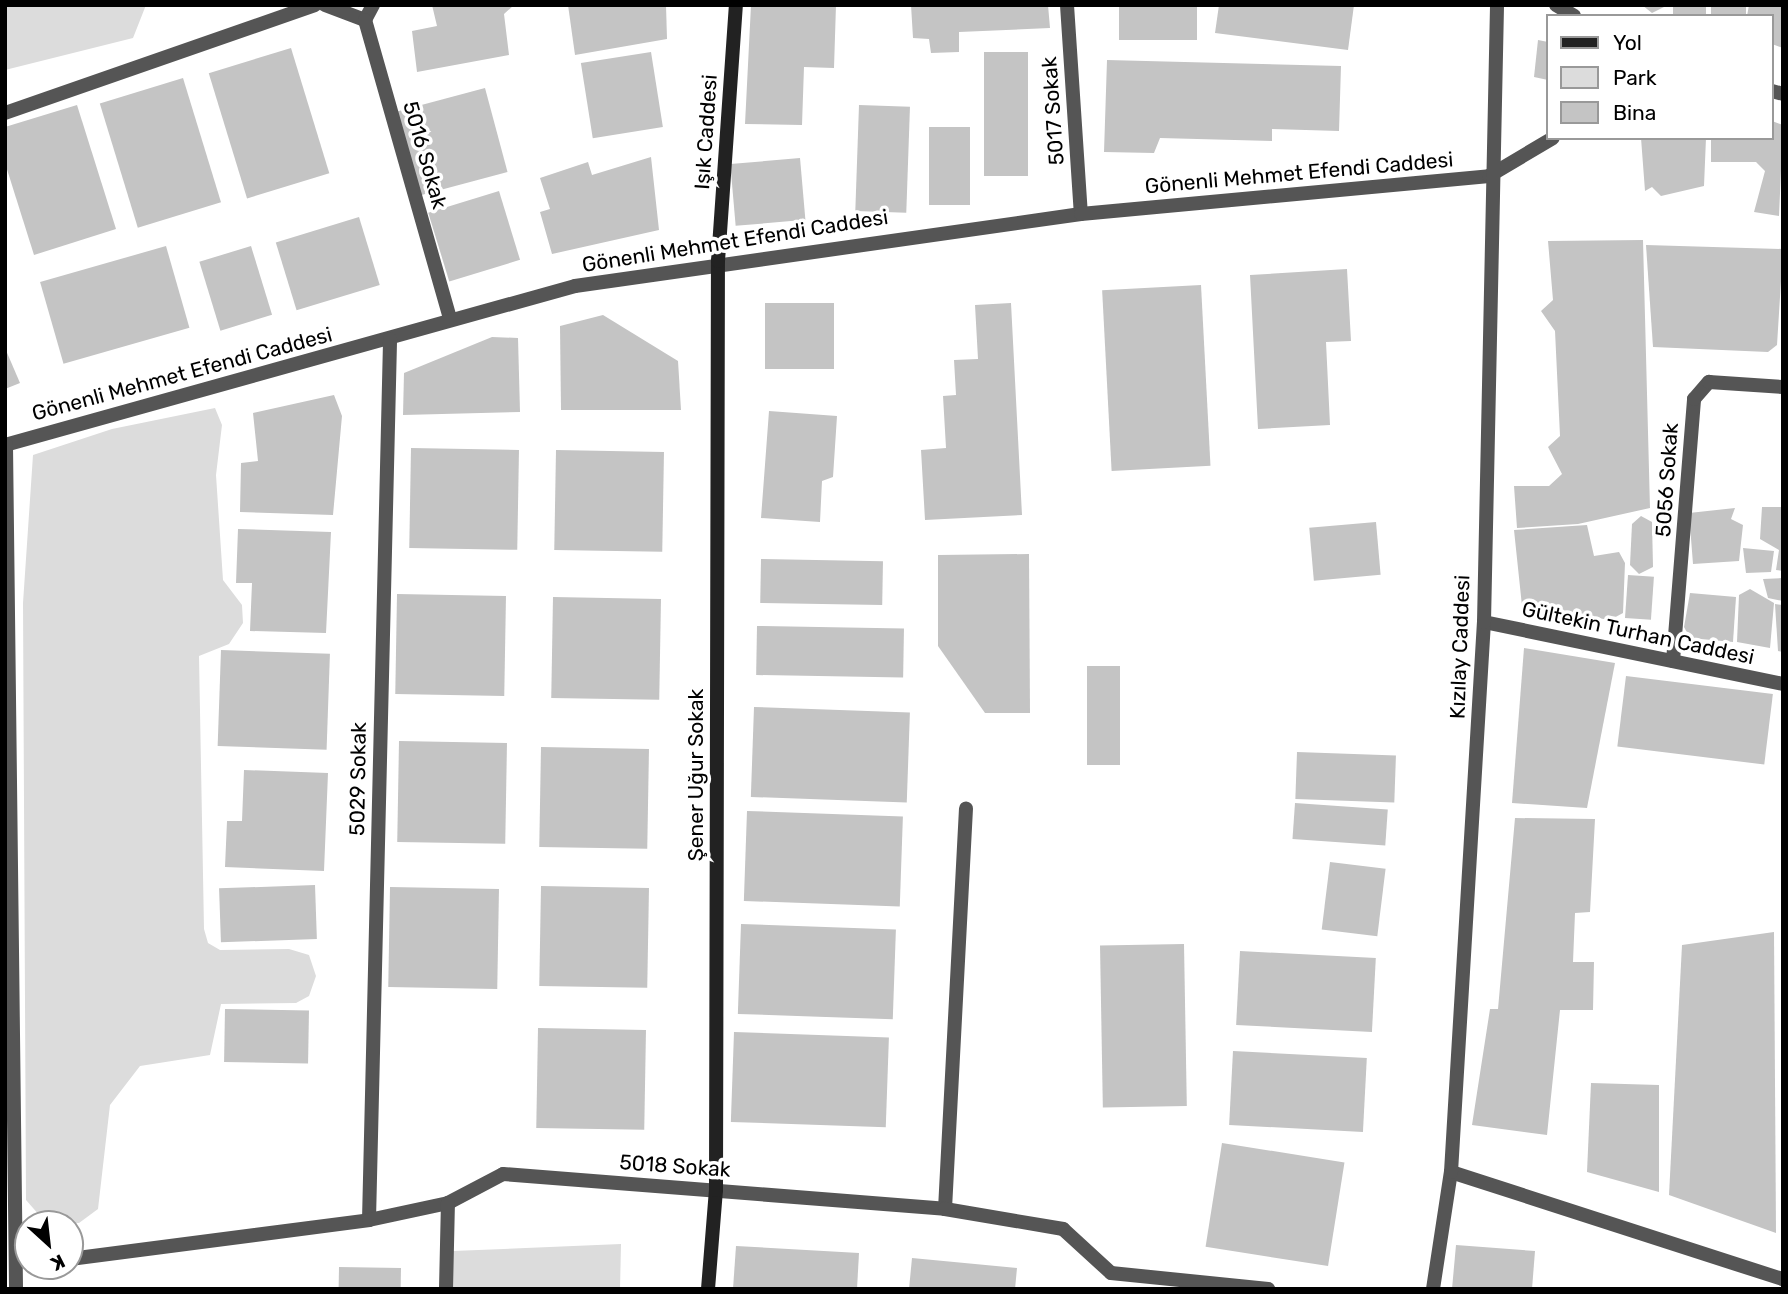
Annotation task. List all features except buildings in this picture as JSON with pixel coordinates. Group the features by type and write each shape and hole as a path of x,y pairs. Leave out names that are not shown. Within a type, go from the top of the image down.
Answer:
{"street":[{"path":"5,113 315,5"},
{"path":"325,5 365,20 373,5"},
{"name":"Işık Caddesi","path":"718,261 736,5"},
{"name":"5017 Sokak","path":"1067,5 1081,214"},
{"name":"Kızılay Caddesi","path":"1433,1289 1451,1172 1484,622 1489,176 1497,5"},
{"name":"5016 Sokak","path":"365,20 450,318"},
{"path":"1489,176 1550,140"},
{"name":"Gönenli Mehmet Efendi Caddesi","path":"6,445 390,339 450,318 575,286 718,261 1081,214 1489,176"},
{"name":"Şener Uğur Sokak","path":"708,1289 716,1190 718,261"},
{"name":"5029 Sokak","path":"369,1220 390,339"},
{"name":"5056 Sokak","path":"1673,661 1694,399 1709,382 1783,387"},
{"path":"6,445 10,1201 14,1225"},
{"name":"Gültekin Turhan Caddesi","path":"1484,622 1783,684"},
{"path":"945,1209 966,809"},
{"path":"1451,1172 1783,1279"},
{"name":"5018 Sokak","path":"84,1257 369,1220 447,1203 503,1174 945,1209 1063,1229 1111,1273"},
{"path":"446,1289 447,1203"},
{"path":"1109,1289 1111,1273 1268,1289"}],"green space":[{"path":"5,5 146,5 133,38 5,70"},
{"path":"215,408 222,425 216,475 223,580 242,605 243,623 229,644 199,656 204,929 208,943 220,950 289,949 309,955 316,976 309,996 296,1003 221,1004 210,1055 140,1066 110,1105 98,1209 84,1219 84,1210 35,1210 26,1200 23,603 33,455 112,429"},
{"path":"621,1244 620,1289 453,1289 453,1251"}]}
